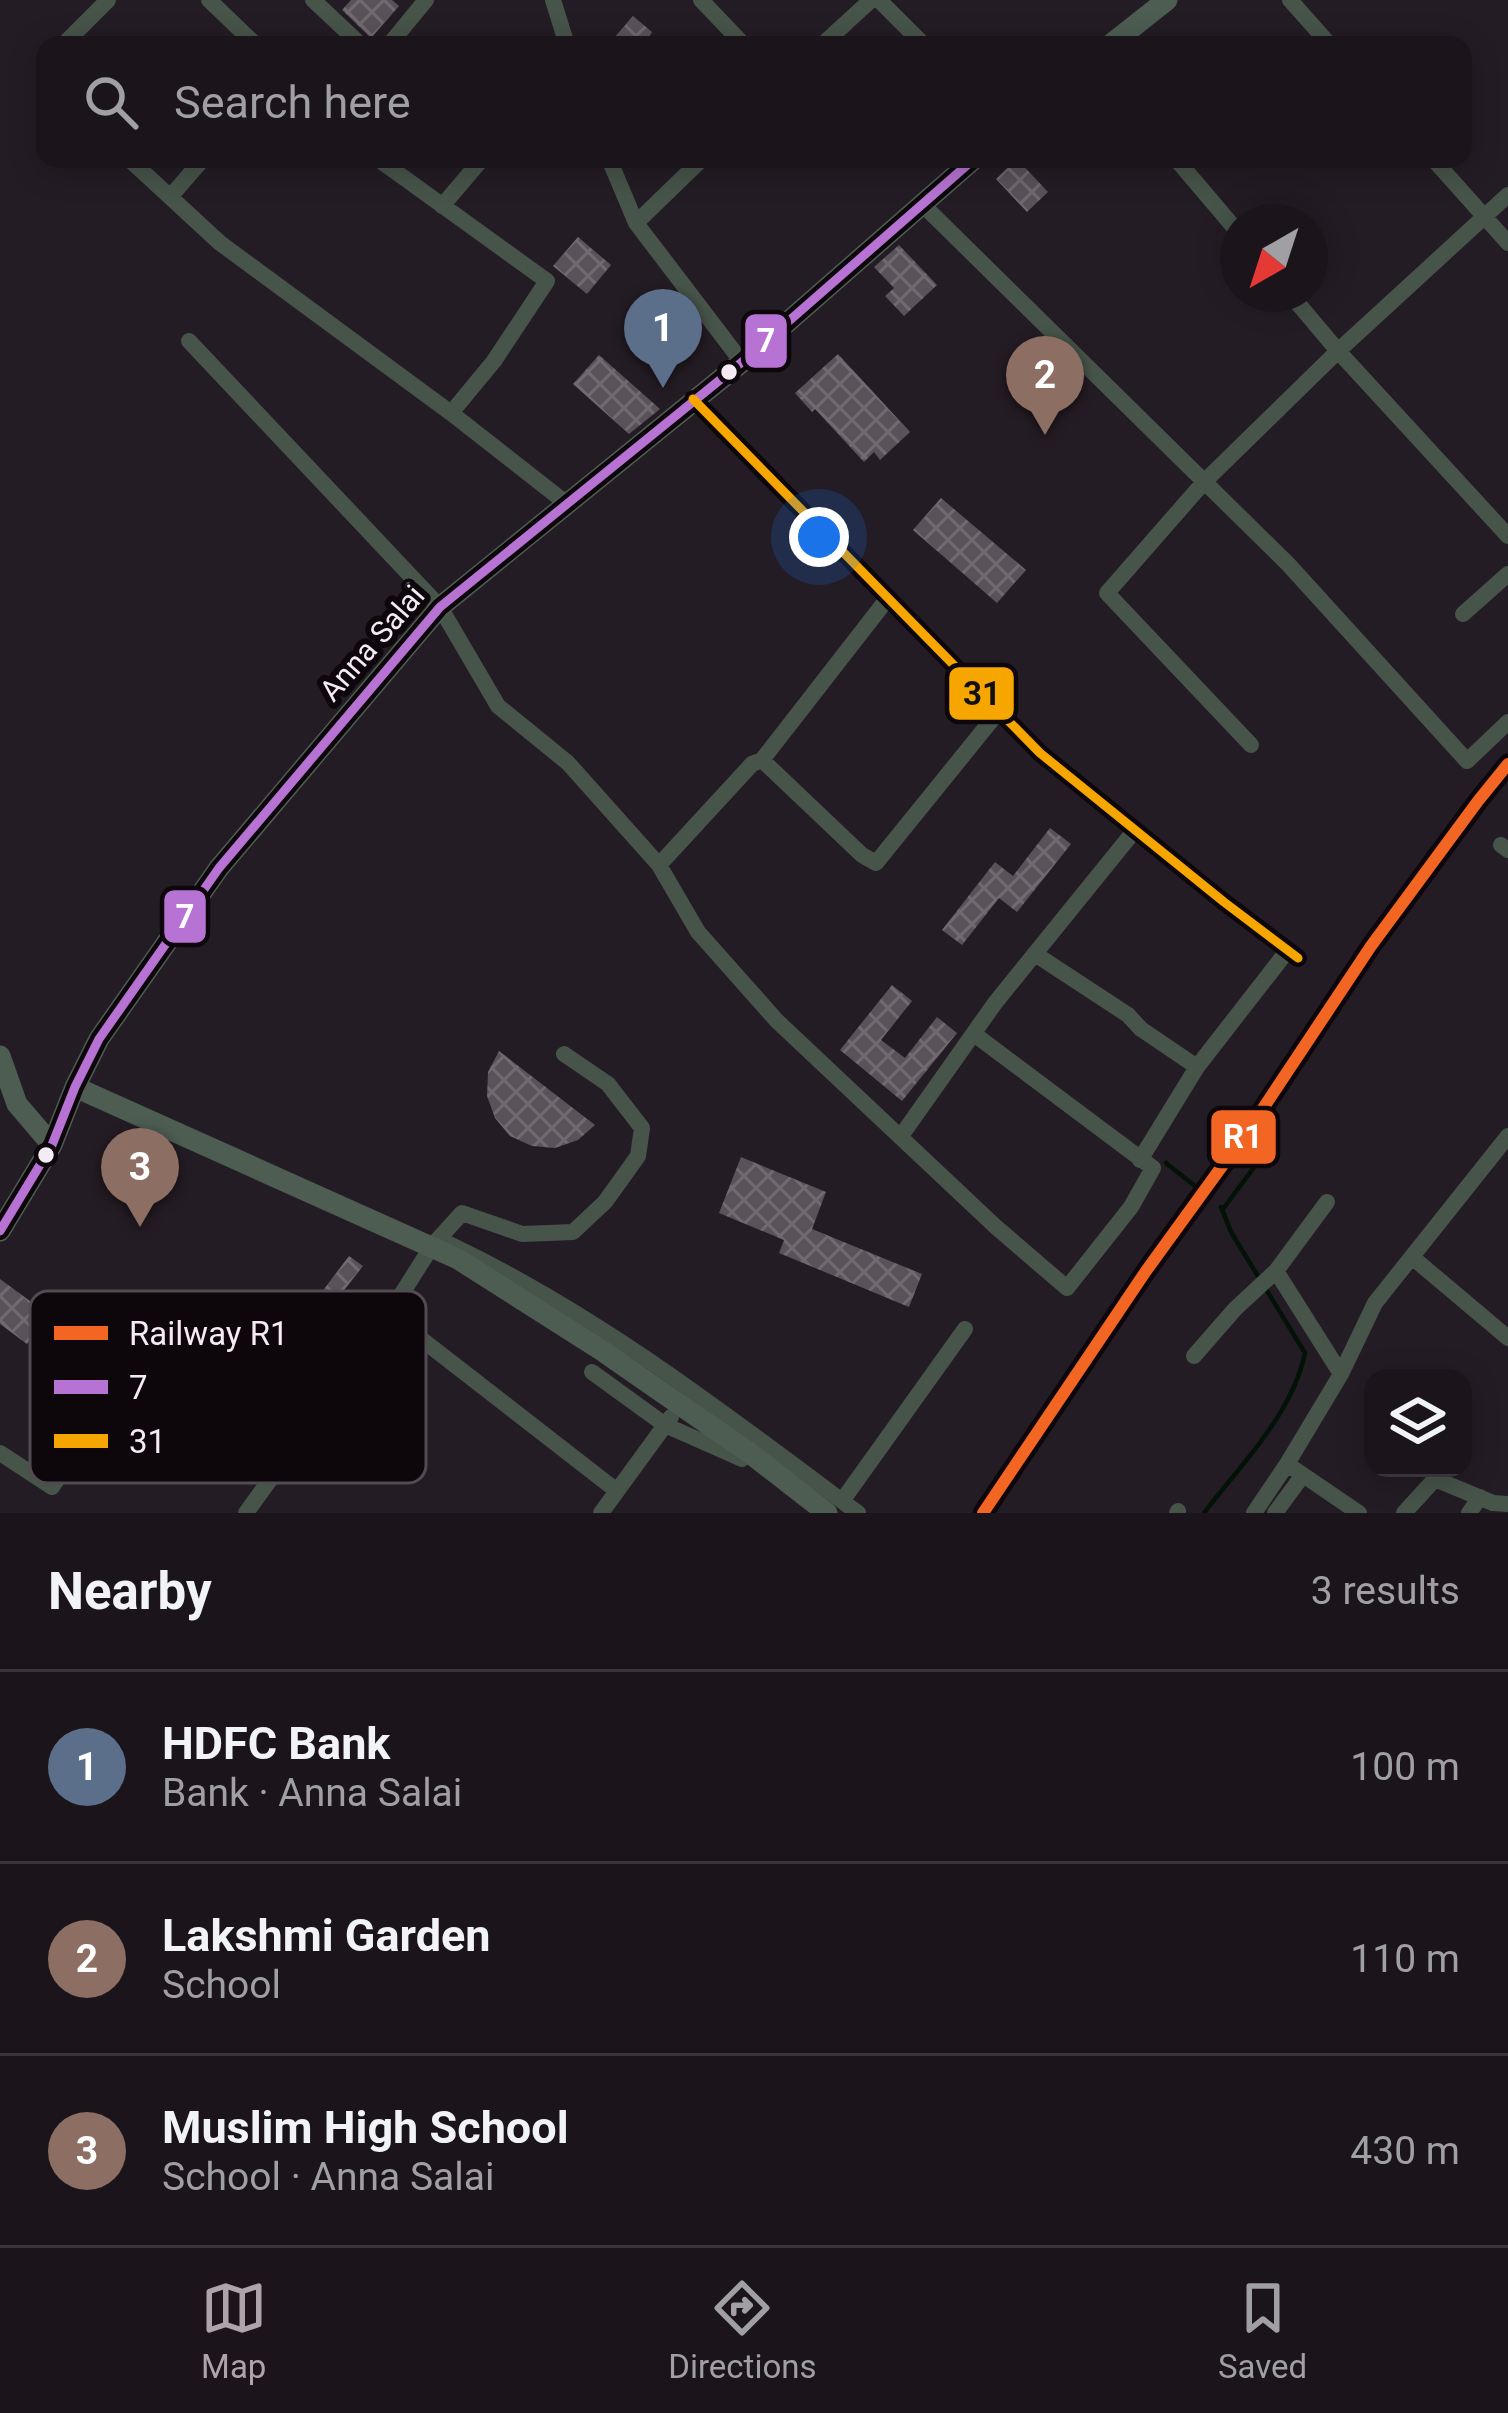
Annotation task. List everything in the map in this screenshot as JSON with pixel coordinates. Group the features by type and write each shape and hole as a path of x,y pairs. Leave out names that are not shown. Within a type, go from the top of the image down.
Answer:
{"main road":[{"path":"1121,36 1166,0"},
{"name":"Anna Salai","path":"0,1232 52,1145 99,1039 219,868 440,607 742,362 964,168"},
{"path":"0,1055 17,1104 52,1145"},
{"path":"75,1087 458,1258 835,1507"}],"street":[{"path":"72,36 108,0"},
{"path":"209,0 247,36"},
{"path":"313,0 351,36"},
{"path":"396,36 426,0"},
{"path":"554,0 564,36"},
{"path":"701,0 735,36"},
{"path":"833,36 875,0 915,36"},
{"path":"1290,0 1322,36"},
{"path":"139,168 220,243 566,503"},
{"path":"170,197 195,168"},
{"path":"390,168 547,281 494,361 452,413"},
{"path":"442,206 474,168"},
{"path":"613,168 637,223 742,362"},
{"path":"637,223 693,168"},
{"path":"1184,168 1220,211"},
{"path":"1441,168 1508,243"},
{"path":"1252,746 1107,592 1206,483 1338,351 1508,195"},
{"path":"923,205 1288,564 1467,761 1508,722"},
{"path":"1305,312 1508,536"},
{"path":"189,340 440,607 498,706 568,763 659,866 698,932 761,1003 996,1227 1067,1288 1131,1207 1153,1168 974,1034"},
{"path":"693,399 1040,753 1293,954 1196,1067 1140,1160"},
{"path":"1463,614 1508,574"},
{"path":"659,866 752,764 762,760 888,598"},
{"path":"762,760 875,863 999,711"},
{"path":"902,1136 974,1034 1135,830"},
{"path":"1035,954 1196,1067"},
{"path":"404,1291 432,1246 461,1213 522,1234 573,1232 604,1202 638,1156 642,1128 608,1084 564,1054"},
{"path":"1275,1513 1376,1304 1508,1136"},
{"path":"1194,1356 1276,1271 1328,1202"},
{"path":"432,1246 447,1243 500,1268 692,1388 835,1507 858,1513"},
{"path":"1412,1257 1508,1338"},
{"path":"1276,1271 1341,1374"},
{"path":"835,1507 964,1329"},
{"path":"426,1343 617,1491"},
{"path":"592,1372 665,1425 742,1460"},
{"path":"601,1513 692,1388"},
{"path":"0,1453 30,1473"},
{"path":"1254,1513 1295,1470"},
{"path":"1295,1470 1359,1513"},
{"path":"1404,1513 1435,1479 1488,1504 1508,1483"},
{"path":"246,1513 268,1483"}],"building":[{"path":"351,0 392,0 399,6 373,36 342,10"},
{"path":"633,16 652,32 650,36 616,36"},
{"path":"1008,168 1025,168 1048,192 1027,212 996,179"},
{"path":"578,237 611,265 587,294 553,266"},
{"path":"899,245 937,285 904,316 885,296 894,288 874,267"},
{"path":"838,354 910,432 880,460 874,452 864,462 795,393"},
{"path":"599,355 660,409 629,434 573,384"},
{"path":"941,498 1026,570 997,603 913,530"},
{"path":"1050,828 1071,844 1017,912 999,898 962,945 942,930 995,862 1013,876"},
{"path":"892,985 912,1001 881,1040 905,1058 937,1017 957,1033 902,1101 840,1050"},
{"path":"499,1051 595,1125 578,1140 555,1148 532,1146 510,1136 495,1118 487,1096 488,1072"},
{"path":"741,1157 826,1192 812,1229 922,1274 909,1307 779,1253 784,1240 719,1213"},
{"path":"349,1256 363,1266 343,1291 323,1291"},
{"path":"0,1279 30,1301 30,1340 27,1344 0,1324"}],"waterway":[{"path":"1223,1209 1275,1139"},
{"path":"1166,1163 1200,1190"},
{"path":"1204,1513 1277,1418 1305,1353 1231,1232 1221,1207"}],"rail line":[{"name":"R1","path":"983,1513 1371,946 1508,764"}],"transit line":[{"name":"7","path":"0,1231 52,1145 99,1039 219,868 440,607 742,362 964,168"},
{"name":"31","path":"693,399 1040,753 1298,958"}],"place":[{"name":"HDFC Bank","path":"663,388"},
{"name":"Lakshmi Garden","path":"1045,435"},
{"name":"Muslim High School","path":"140,1227"}]}
